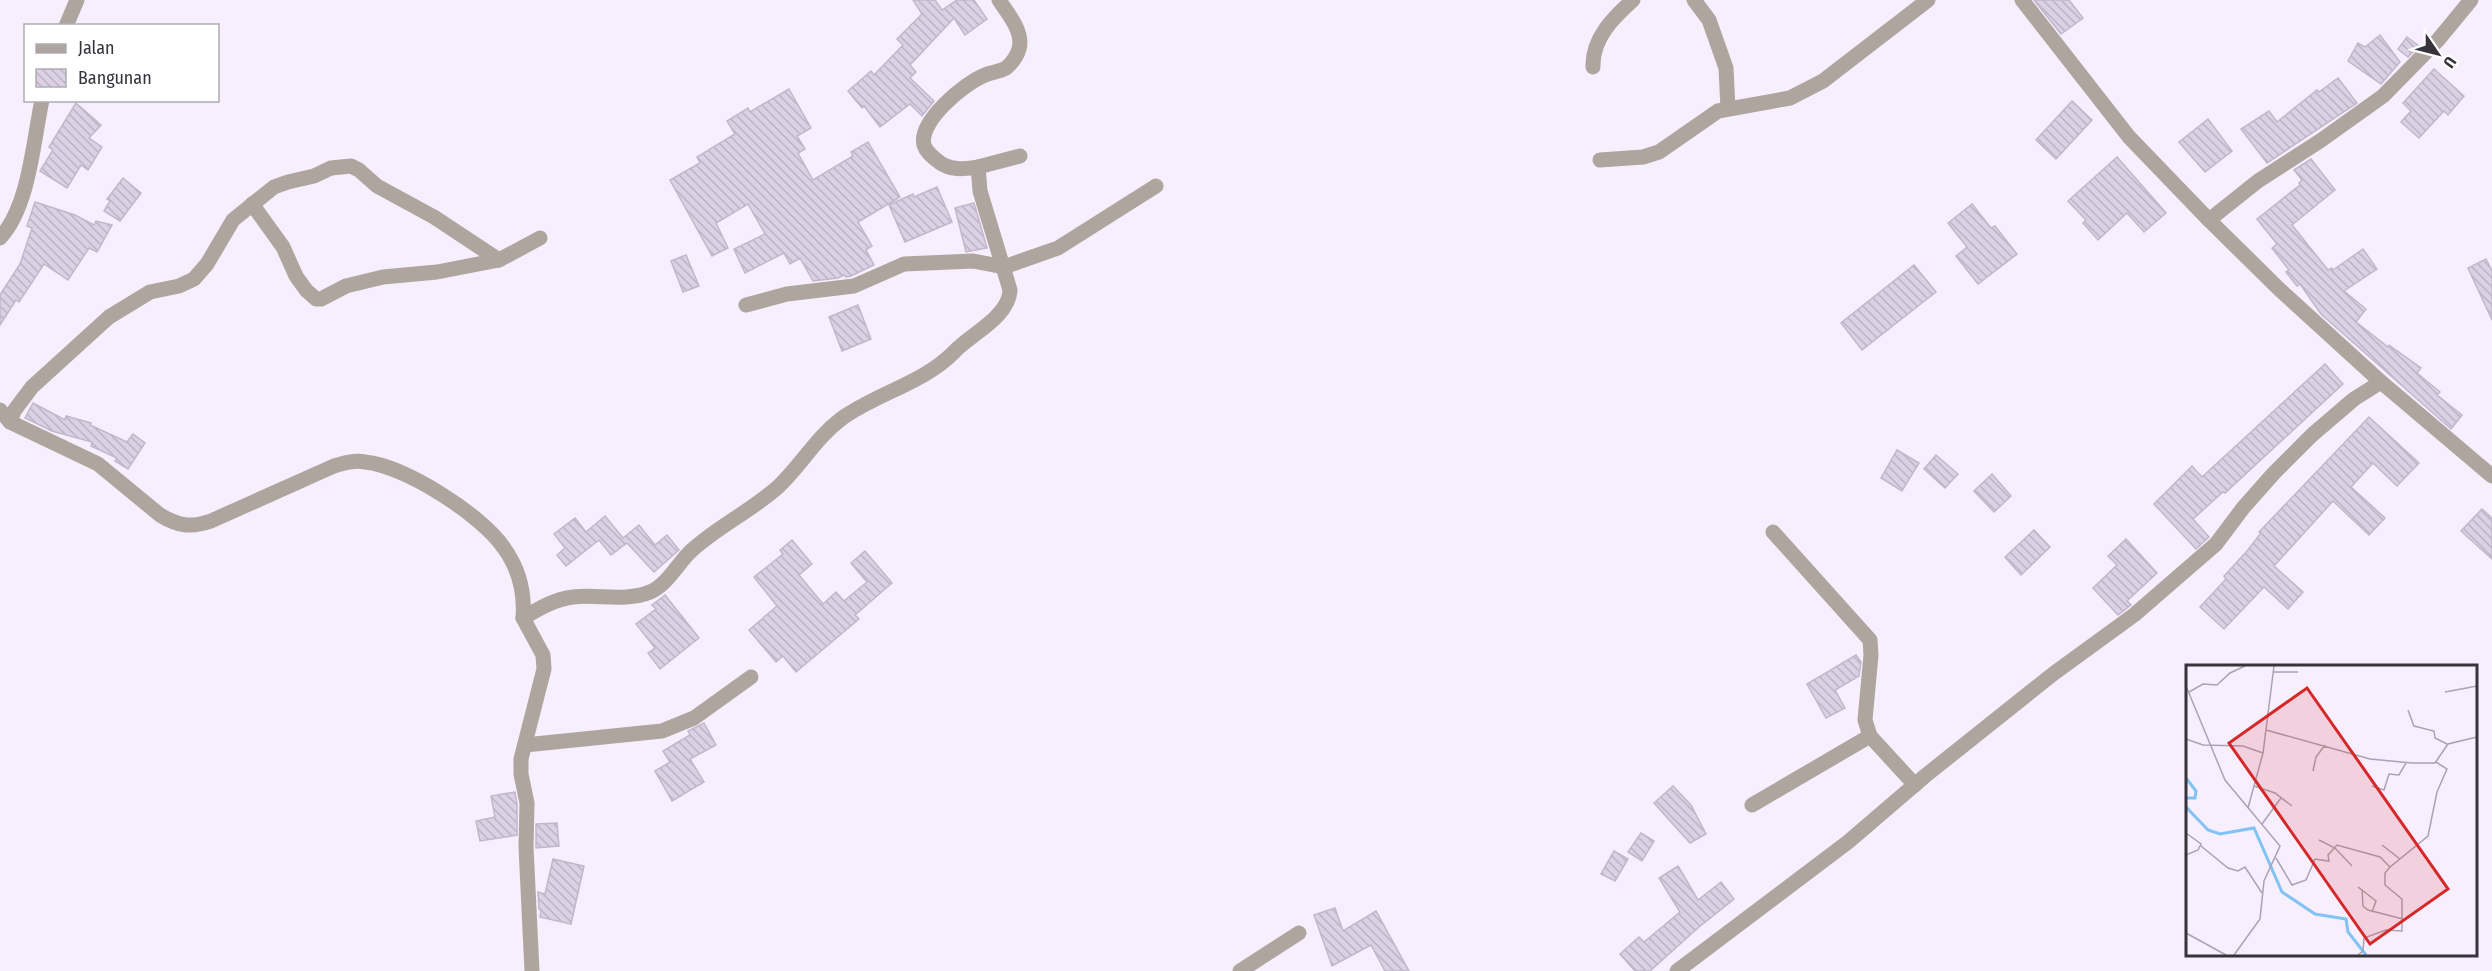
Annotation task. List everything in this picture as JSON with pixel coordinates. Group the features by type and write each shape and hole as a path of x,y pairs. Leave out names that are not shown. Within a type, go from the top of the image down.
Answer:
{"street":[{"path":"67,24 77,0"},
{"path":"999,0 1017,30 1021,41 1019,51 1004,69 984,76 951,99 934,116 924,134 923,142 927,151 942,164 957,170 1020,156"},
{"path":"1593,66 1593,52 1601,35 1618,13 1633,0"},
{"path":"1694,0 1709,20 1726,68 1728,110"},
{"path":"1600,160 1644,157 1659,152 1709,116 1728,110 1775,103 1806,92 1928,0"},
{"path":"2022,0 2129,137 2209,220 2279,289 2381,382 2492,476"},
{"path":"2209,220 2258,180 2320,141 2383,96 2438,40 2471,0"},
{"path":"0,238 14,222 21,204 42,102"},
{"path":"10,422 14,411 32,387 109,318 150,292 179,286 194,279 207,264 233,220 252,204 274,187 314,176 331,168 351,166 359,170 377,186 434,217 499,260"},
{"path":"523,618 556,601 573,597 621,596 649,592 660,586 689,553 708,536 777,488 824,434 841,419 949,358 1000,312 1009,298 1010,290 980,190 978,167"},
{"path":"746,305 787,294 854,286 904,264 973,261 1004,267 1058,248 1156,186"},
{"path":"252,204 283,247 296,276 306,291 316,299 321,299 346,286 383,277 445,271 499,260 540,238"},
{"path":"1677,971 1848,842 2053,674 2134,615 2216,544 2243,508 2312,435 2354,399 2381,382"},
{"path":"0,410 10,422 98,464 160,515 184,526 198,526 211,521 334,466 350,462 378,464 396,470 442,495 495,536 515,566 521,583 523,618 543,656 544,669 521,759 520,774 528,810 526,847 532,971"},
{"path":"1773,532 1869,640 1871,655 1865,720 1870,736 1915,785"},
{"path":"525,746 662,731 694,718 750,677"},
{"path":"1752,805 1870,736"},
{"path":"1240,971 1299,933"}],"building":[{"path":"913,0 935,0 942,10 957,0 974,0 987,19 965,35 954,18 910,65 916,72 910,78 934,101 922,116 910,104 880,127 864,106 862,108 848,91 871,71 874,75 903,45 897,39 922,14"},
{"path":"2034,0 2069,0 2083,18 2061,34"},
{"path":"2380,35 2400,62 2381,84 2348,61 2358,43 2365,47"},
{"path":"2407,37 2419,46 2408,57 2398,49"},
{"path":"2434,69 2464,96 2448,115 2444,111 2419,138 2401,122 2411,111 2403,103"},
{"path":"2338,78 2357,103 2267,163 2241,129 2269,111 2277,122 2317,90 2319,92"},
{"path":"789,89 811,128 797,136 805,149 798,153 813,180 853,156 851,152 868,142 900,197 858,222 872,246 866,250 874,265 851,276 844,275 838,278 813,281 800,258 790,264 784,253 745,273 734,249 765,234 748,204 716,223 728,248 712,256 670,180 700,163 697,157 735,134 727,121 748,108 750,112"},
{"path":"2072,101 2092,120 2056,159 2036,140"},
{"path":"76,103 101,125 89,138 102,147 88,170 81,165 67,188 40,171 53,150 49,147"},
{"path":"2208,119 2232,151 2205,172 2179,142"},
{"path":"2117,157 2166,213 2144,232 2127,213 2098,240 2083,223 2086,220 2068,201"},
{"path":"2311,159 2335,190 2292,225 2328,270 2332,268 2333,270 2363,249 2377,269 2344,291 2366,309 2356,322 2388,347 2389,345 2421,368 2417,373 2440,392 2437,395 2462,415 2451,429 2321,314 2300,284 2297,286 2286,272 2289,270 2272,248 2277,244 2257,219 2300,185 2302,180 2294,170"},
{"path":"123,178 141,193 120,221 104,211 110,201 107,199"},
{"path":"937,187 952,222 905,242 889,205 913,194 914,197"},
{"path":"35,202 75,215 94,225 96,221 112,225 97,252 89,248 68,280 44,264 19,302 16,300 0,325 0,295 20,264 32,228 27,226"},
{"path":"974,203 987,248 966,252 955,208"},
{"path":"1972,204 1991,228 1995,226 2017,254 1978,284 1956,256 1967,247 1948,223"},
{"path":"686,255 699,286 683,292 671,261"},
{"path":"2486,259 2492,271 2492,320 2468,268"},
{"path":"1914,265 1936,292 1862,350 1841,323"},
{"path":"858,305 871,339 842,351 829,317"},
{"path":"2325,364 2343,384 2225,493 2223,492 2193,519 2209,537 2196,549 2154,504 2192,466 2202,477"},
{"path":"33,403 65,420 66,416 91,423 90,425 127,442 133,434 145,443 128,469 115,461 117,458 91,446 92,442 52,431 25,418"},
{"path":"2369,417 2419,463 2397,486 2373,463 2351,487 2385,518 2369,535 2333,501 2274,566 2303,592 2288,609 2264,587 2224,629 2200,607 2226,579 2224,576 2247,551 2261,533 2259,532"},
{"path":"1897,450 1919,463 1902,491 1881,478"},
{"path":"1936,455 1958,474 1945,488 1924,469"},
{"path":"1992,474 2011,496 1994,512 1974,491"},
{"path":"2482,509 2492,518 2492,559 2461,531"},
{"path":"605,516 623,538 639,525 655,545 667,535 679,550 654,572 627,543 611,555 599,540 566,566 557,555 565,548 554,534 575,518 586,532"},
{"path":"2034,530 2050,547 2021,575 2005,557"},
{"path":"2126,539 2157,573 2127,601 2131,605 2118,615 2093,588 2117,565 2108,556"},
{"path":"792,540 812,564 799,575 823,604 836,592 844,601 867,582 851,563 865,551 892,583 855,615 859,619 796,672 783,656 776,662 749,630 777,606 754,577 783,554 780,550"},
{"path":"665,595 699,638 660,669 648,653 655,648 636,624 656,609 652,605"},
{"path":"1856,655 1861,662 1859,676 1835,690 1845,708 1826,718 1807,684"},
{"path":"704,723 716,745 690,759 704,782 672,801 655,771 670,762 663,751 690,735 688,731"},
{"path":"1673,786 1691,805 1706,834 1690,843 1654,803"},
{"path":"515,792 517,835 480,841 476,821 495,817 491,796"},
{"path":"557,823 559,846 536,848 536,824"},
{"path":"1641,833 1654,841 1642,861 1628,852"},
{"path":"1614,851 1628,859 1615,881 1601,874"},
{"path":"553,859 584,866 571,924 540,917 538,892 545,894"},
{"path":"1678,866 1698,900 1721,882 1734,899 1650,971 1635,971 1620,954 1639,937 1644,942 1680,912 1659,878"},
{"path":"1335,908 1343,931 1376,911 1409,971 1385,971 1371,945 1332,966 1314,915"}]}
